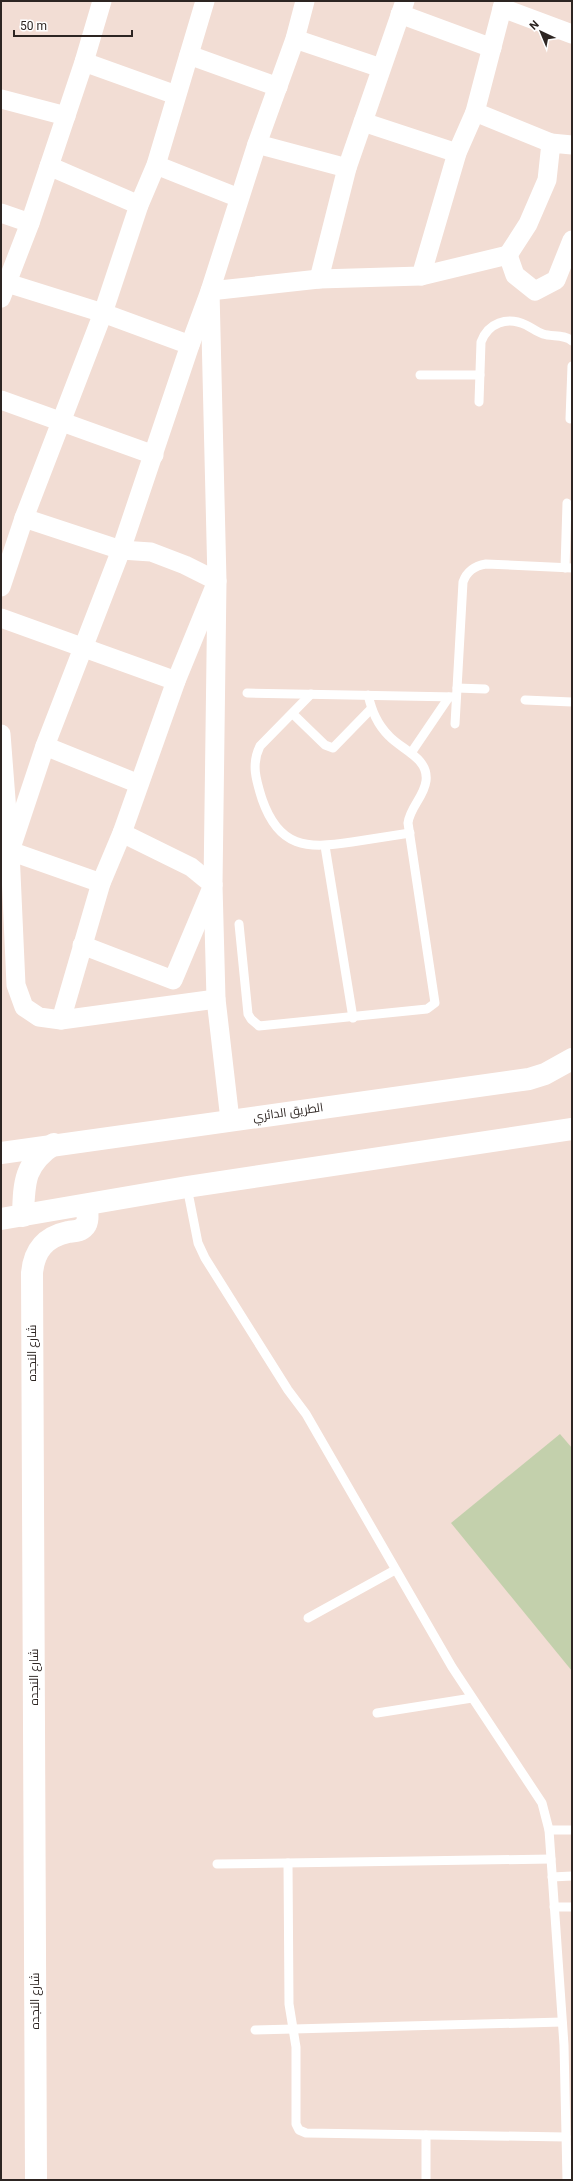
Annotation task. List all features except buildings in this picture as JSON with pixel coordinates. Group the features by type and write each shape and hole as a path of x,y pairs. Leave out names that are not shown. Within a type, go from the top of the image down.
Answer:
{"main road":[{"name":"الطريق الدائري","path":"1,1153 54,1144 529,1079 545,1074 572,1059"},
{"path":"529,1079 572,1073"},
{"path":"1,1219 187,1187 572,1129"},
{"path":"23,1216 24,1182 30,1166 40,1153 54,1144"},
{"name":"شارع النجده","path":"36,2180 32,1273 34,1262 42,1245 56,1236 80,1230 84,1227 86,1223 87,1205"}],"street":[{"path":"102,1 84,62 30,223 3,288 103,313 190,345"},
{"path":"1,586 24,518 103,313 139,205 156,165 205,1"},
{"path":"10,851 45,746 81,648 121,550 154,455 190,345 210,292 257,144 278,88 294,39 304,1"},
{"path":"421,276 457,154 475,112 503,5 572,34"},
{"path":"320,279 346,168 402,8 492,48"},
{"path":"294,39 381,68"},
{"path":"189,55 278,88"},
{"path":"84,62 176,95"},
{"path":"1,99 66,116"},
{"path":"475,112 552,143 572,145"},
{"path":"363,122 457,154"},
{"path":"210,292 320,279 421,276 508,255 528,224 547,180 552,143"},
{"path":"257,144 346,168"},
{"path":"156,165 239,198"},
{"path":"49,166 139,205"},
{"path":"1,213 30,223"},
{"path":"508,255 515,275 535,291 556,280 572,240"},
{"path":"210,292 217,581 214,885 216,999 230,1120"},
{"path":"1,400 154,455"},
{"path":"24,518 121,550 151,552 185,565 217,581"},
{"path":"61,1020 101,883 122,833 176,681 217,581"},
{"path":"1,618 176,681"},
{"path":"1,734 10,851 16,985 24,1007 38,1017 61,1020 216,999"},
{"path":"45,746 139,784"},
{"path":"122,833 191,867 214,885"},
{"path":"10,851 101,883"},
{"path":"177,1004 173,980 214,885"},
{"path":"82,945 173,980"}],"lane":[{"path":"479,402 481,342 484,335 494,324 510,321 518,322 541,333 568,337 572,341"},
{"path":"570,419 572,366"},
{"path":"420,375 480,375"},
{"path":"411,754 457,688 463,582 465,575 477,566 486,564 568,568 568,503"},
{"path":"457,688 485,689"},
{"path":"247,693 452,697"},
{"path":"312,694 294,714 260,746 255,755 254,766 256,777 264,806 271,820 280,832 293,841 308,846 325,846 410,833"},
{"path":"239,924 248,1014 254,1024 265,1027 353,1018 427,1009 436,1003 410,833 409,817 424,789 426,781 423,765 388,736 378,723 368,695"},
{"path":"452,697 455,724"},
{"path":"525,700 572,702"},
{"path":"294,714 325,745 333,748 372,709"},
{"path":"325,846 353,1018"},
{"path":"187,1187 198,1243 205,1258 306,1414 395,1570 472,1698 542,1803 549,1830 562,2022 568,2045 566,2180"},
{"path":"308,1618 395,1570"},
{"path":"377,1713 472,1698"},
{"path":"549,1830 572,1830"},
{"path":"217,1864 551,1859"},
{"path":"288,1863 289,2004 296,2047 296,2124 299,2130 306,2133 566,2138"},
{"path":"552,1876 572,1876"},
{"path":"554,1907 572,1907"},
{"path":"255,2030 562,2022"},
{"path":"426,2135 426,2180"}],"green space":[{"path":"560,1434 572,1448 572,1671 451,1523"}]}
